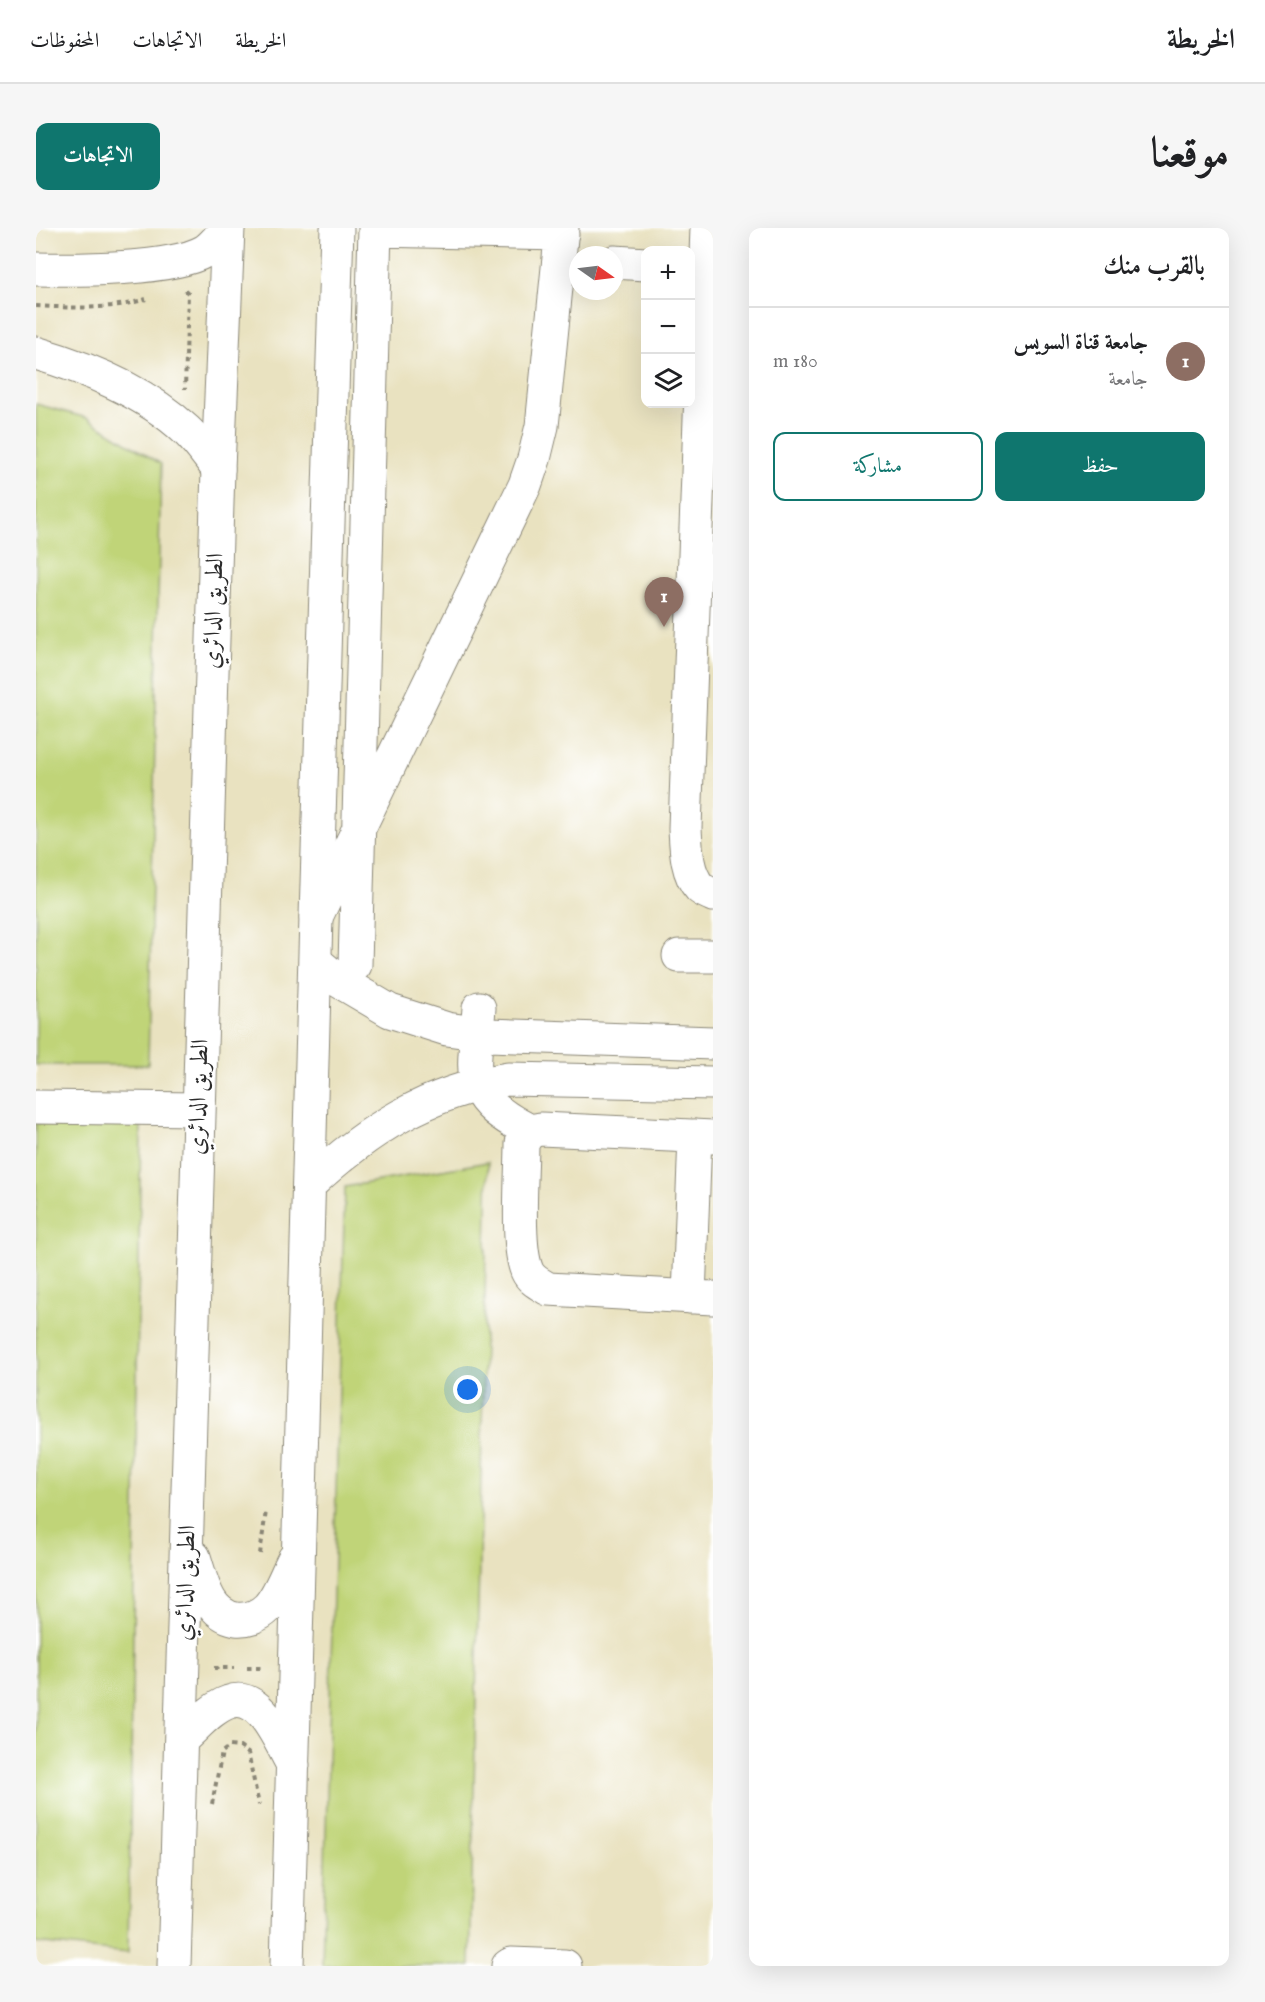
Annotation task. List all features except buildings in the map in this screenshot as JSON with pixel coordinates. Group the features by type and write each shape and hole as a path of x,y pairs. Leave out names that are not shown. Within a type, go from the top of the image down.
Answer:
{"main road":[{"path":"36,269 92,269 172,262 205,251 228,228"},
{"name":"الطريق الدائري","path":"174,1966 188,1538 198,1109 228,228"},
{"path":"287,1966 337,228"},
{"path":"316,917 358,829 525,485 542,426 565,246 375,229 358,829 355,965"},
{"path":"704,250 705,479 686,850 692,872 700,888 713,895"},
{"path":"623,263 641,264"},
{"path":"36,353 74,364 136,395 165,413 187,431 218,469"},
{"path":"679,956 713,956"},
{"path":"316,962 339,981 390,1011 447,1029 485,1021 713,1043"},
{"path":"485,1021 473,1058 477,1083 482,1095 492,1108 505,1118 530,1131 541,1129 704,1137 701,1298 563,1292 548,1289 537,1282 528,1273 522,1253 522,1143 530,1131"},
{"path":"310,1184 339,1157 403,1113 439,1096 477,1083 508,1078 713,1083"},
{"path":"36,1107 198,1109"},
{"path":"188,1538 208,1599 217,1610 228,1617 242,1619 256,1616 267,1608 299,1548"},
{"path":"182,1739 219,1707 230,1701 242,1700 254,1704 263,1712 293,1764"},
{"path":"508,1966 511,1964 564,1966"}],"path":[{"path":"177,288 188,293 185,391"},
{"path":"36,306 106,307 151,297"},
{"path":"260,1556 268,1501"},
{"path":"211,1812 222,1752 230,1746 240,1747 248,1753 250,1764"}],"green space":[{"path":"36,404 87,418 161,464 148,1065 36,1065"},
{"path":"36,1123 141,1124 128,1953 36,1943"},
{"path":"488,1162 470,1966 322,1966 345,1187"}],"place":[{"name":"جامعة قناة السويس","path":"664,627"}]}
